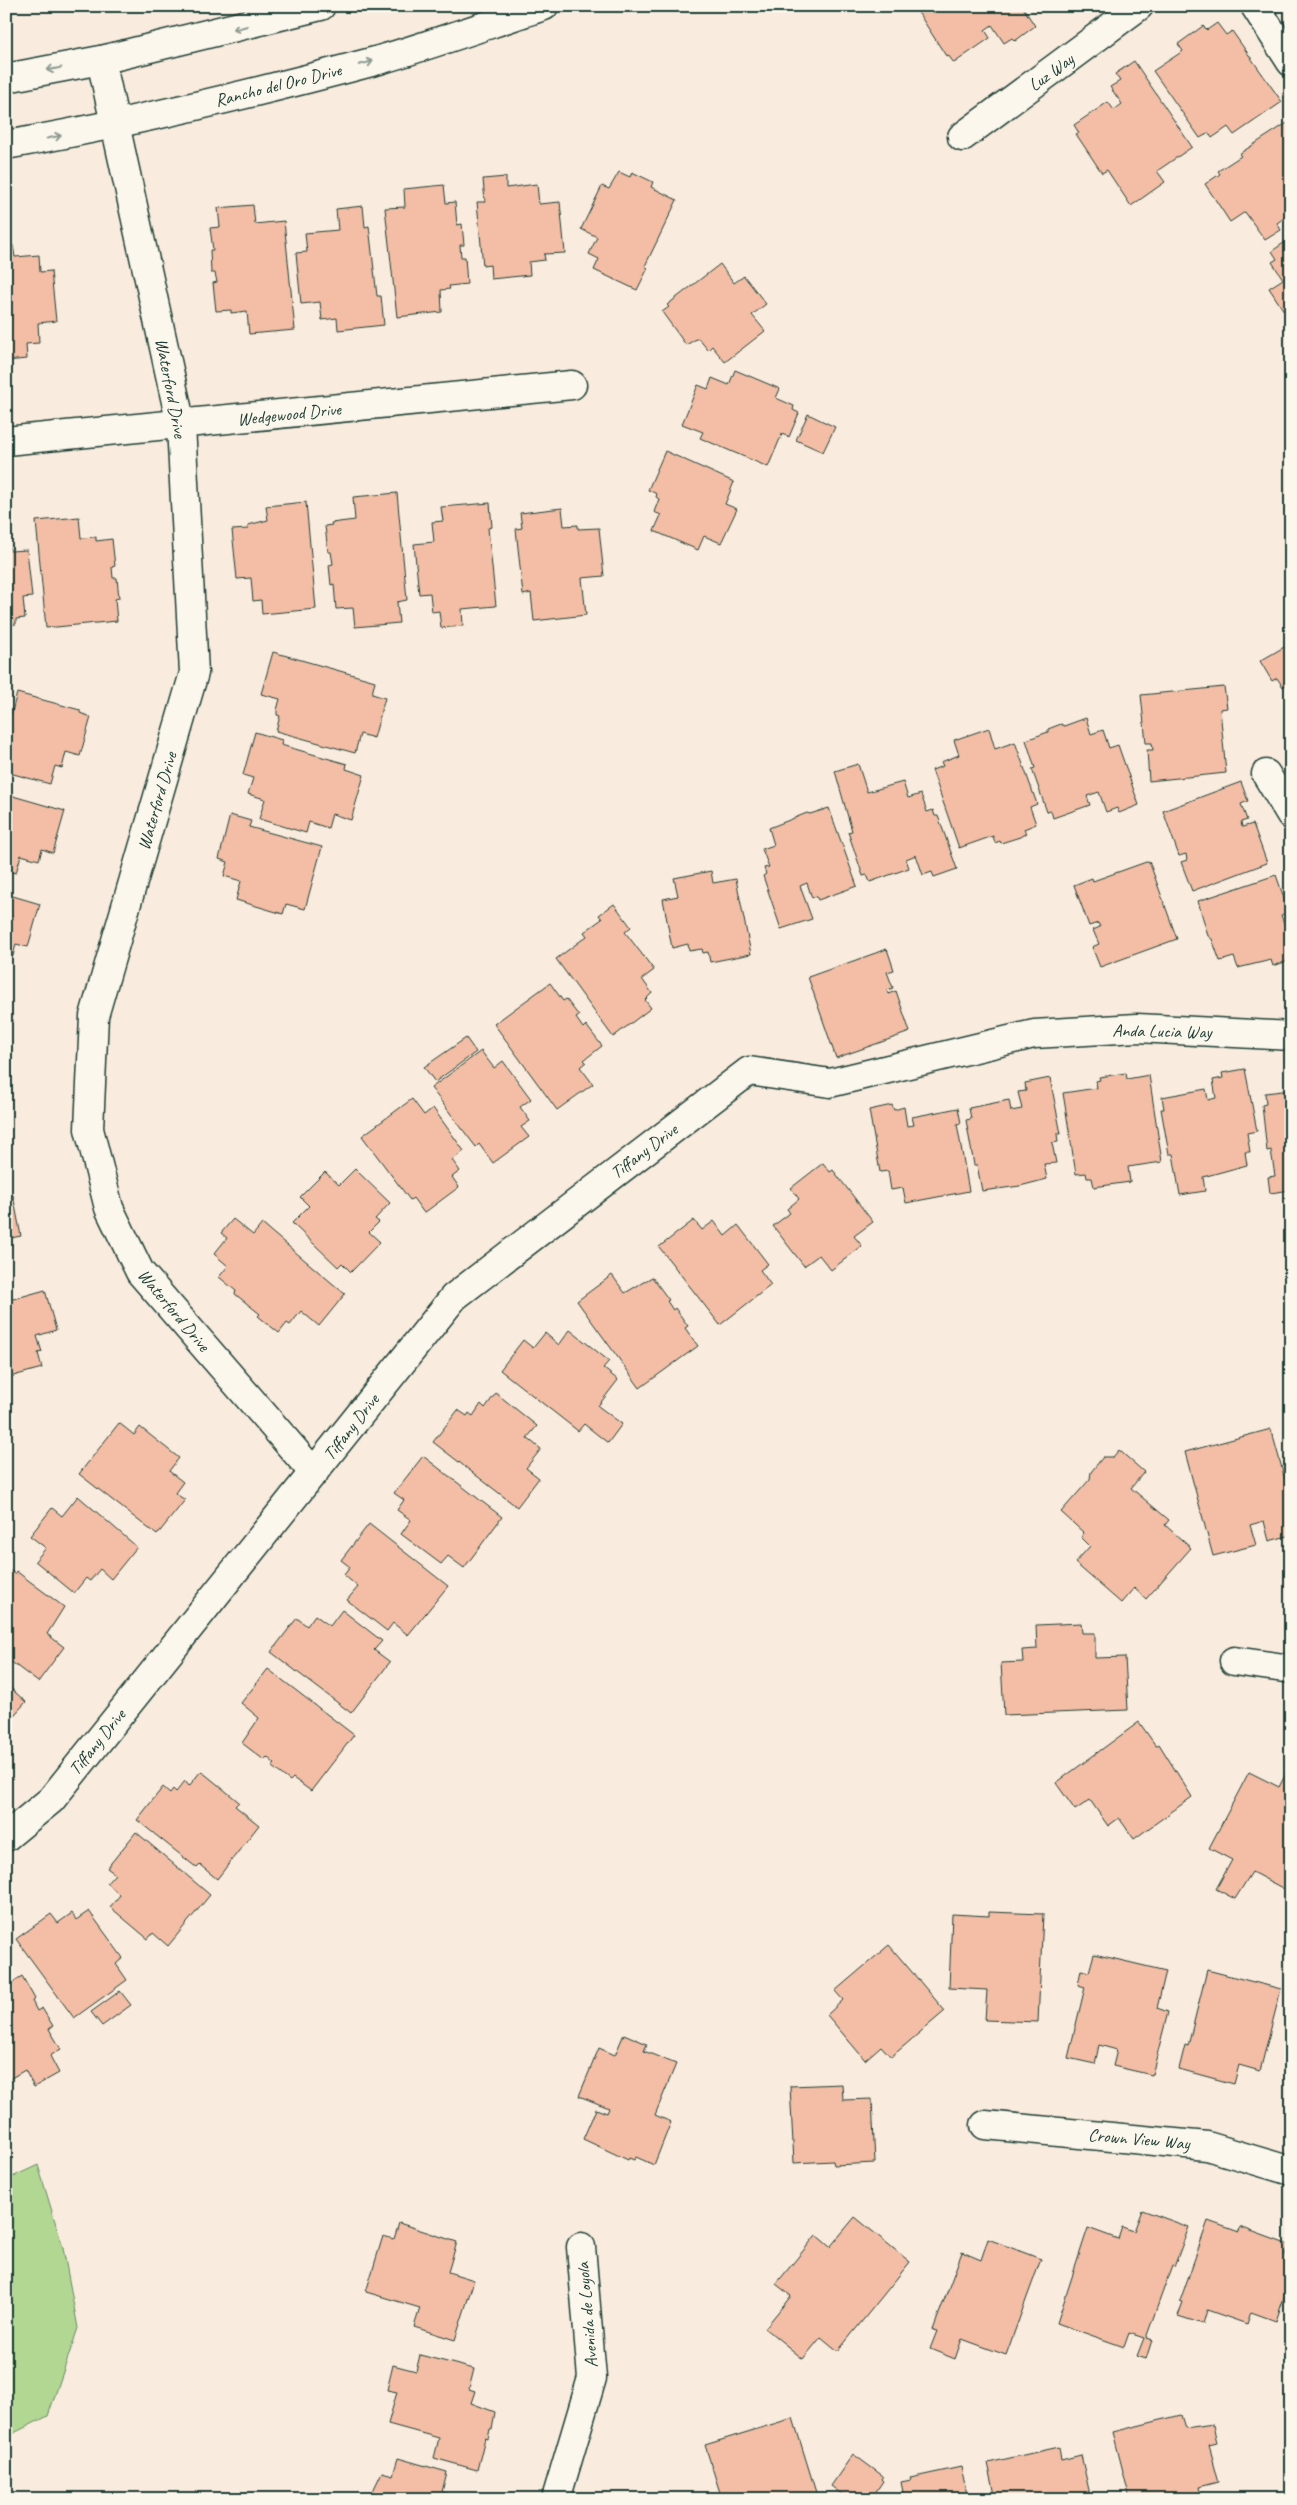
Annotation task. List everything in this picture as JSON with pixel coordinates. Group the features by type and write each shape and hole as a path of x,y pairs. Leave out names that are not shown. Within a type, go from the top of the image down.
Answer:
{"street":[{"path":"6,78 101,60 320,6"},
{"name":"Rancho del Oro Drive","path":"6,145 115,124 246,94 380,59 544,6"},
{"name":"Luz Way","path":"962,137 1139,6"},
{"path":"1255,6 1291,62"},
{"name":"Waterford Drive","path":"101,60 181,425 194,673 94,1016 89,1129 109,1208 140,1272 314,1473"},
{"name":"Wedgewood Drive","path":"6,441 572,385"},
{"path":"1266,774 1291,815"},
{"name":"Anda Lucia Way","path":"749,1071 830,1083 1034,1034 1137,1028 1291,1036"},
{"name":"Tiffany Drive","path":"6,1837 51,1800 454,1297 749,1071"},
{"path":"1234,1661 1291,1669"},
{"name":"Crown View Way","path":"985,2124 1207,2146 1291,2171"},
{"name":"Avenida de Loyola","path":"556,2499 592,2378 581,2246"}],"green space":[{"path":"38,2165 63,2248 78,2328 48,2416 6,2437 6,2180"}],"building":[{"path":"914,6 1022,6 1035,26 1015,41 1012,38 1004,43 992,25 985,30 990,38 954,63 948,55 946,56"},
{"path":"1217,23 1226,35 1232,31 1282,102 1234,135 1228,127 1212,138 1209,133 1200,138 1153,71 1183,51 1178,44 1203,26 1207,30"},
{"path":"1134,61 1192,147 1157,171 1165,182 1131,206 1107,170 1102,173 1076,134 1079,133 1074,125 1108,102 1114,110 1122,104 1110,87 1120,81 1115,74"},
{"path":"1287,123 1291,128 1291,216 1290,214 1277,223 1281,230 1265,240 1245,212 1230,222 1205,184 1220,174 1218,171 1241,156 1239,154"},
{"path":"619,172 630,177 632,172 653,182 651,187 677,200 645,266 648,268 637,290 594,270 599,259 589,254 597,237 581,229 602,186 609,189"},
{"path":"506,177 506,188 537,184 539,204 560,202 565,253 544,254 545,260 529,262 530,275 491,279 490,265 483,266 477,202 485,202 483,179"},
{"path":"444,185 446,203 455,202 457,225 462,224 464,245 460,245 461,257 465,257 467,284 449,286 450,289 441,290 442,312 397,317 385,208 405,207 404,189"},
{"path":"253,205 255,224 284,221 295,330 249,334 247,311 231,313 231,310 216,311 213,283 217,282 215,273 211,273 210,250 213,250 210,228 220,227 218,208"},
{"path":"363,206 365,227 369,226 377,296 381,296 384,325 338,330 337,318 322,320 320,302 301,304 296,253 307,252 305,233 338,230 336,209"},
{"path":"1291,238 1291,316 1287,310 1284,311 1269,288 1283,279 1272,262 1277,259 1272,251"},
{"path":"6,245 13,245 15,257 39,255 40,272 51,271 56,321 38,323 39,343 26,344 27,359 6,361"},
{"path":"720,264 734,283 744,276 766,304 752,315 765,331 725,362 712,346 708,350 698,338 686,345 662,312 669,307 667,305"},
{"path":"735,370 780,389 776,398 794,406 793,410 799,413 789,437 782,434 768,467 700,438 703,432 682,424 698,385 708,389 712,378 729,385"},
{"path":"808,414 835,427 823,452 796,440"},
{"path":"665,451 734,482 725,504 737,509 721,543 704,536 698,550 654,531 661,515 654,512 659,499 656,497 657,494 648,490"},
{"path":"397,493 407,600 397,602 399,623 355,627 353,608 336,609 334,584 331,585 329,565 333,564 331,552 328,552 325,526 332,525 331,523 355,520 353,497"},
{"path":"306,502 316,609 262,614 261,600 253,601 251,578 237,579 232,530 248,529 248,525 268,520 266,506"},
{"path":"490,503 492,527 488,528 496,606 462,609 463,626 441,628 439,611 432,612 430,593 419,594 414,544 434,542 432,522 443,521 441,507"},
{"path":"562,508 564,526 578,525 578,529 599,528 604,576 582,578 586,615 534,621 531,593 523,595 516,529 522,528 520,513"},
{"path":"79,517 81,538 96,537 96,541 112,539 115,566 112,567 113,578 117,578 119,598 115,599 117,621 46,628 36,521"},
{"path":"6,533 8,533 10,551 27,550 32,597 23,598 25,618 16,619 16,624 6,625"},
{"path":"1291,643 1291,682 1283,687 1277,678 1272,681 1260,661"},
{"path":"273,652 375,681 372,694 385,698 374,738 360,734 355,753 276,731 280,716 277,715 277,710 280,699 261,694"},
{"path":"1224,687 1227,708 1220,709 1226,773 1149,781 1147,750 1153,750 1152,743 1146,743 1141,695"},
{"path":"17,693 80,710 80,713 91,717 80,756 66,752 62,768 55,766 50,784 6,772 6,714 11,715"},
{"path":"1086,718 1091,734 1103,730 1109,748 1118,745 1139,805 1119,813 1117,808 1106,812 1099,792 1087,796 1090,805 1053,818 1051,811 1047,812 1032,769 1035,768 1026,740 1048,732 1048,729 1061,724 1064,726"},
{"path":"989,728 995,749 1015,742 1037,804 1030,807 1036,824 1024,829 1026,833 1020,837 1001,843 1000,841 995,843 993,836 959,848 932,770 943,766 941,762 959,755 954,740"},
{"path":"255,732 282,740 281,745 347,764 346,769 364,775 351,820 332,814 328,828 309,822 306,833 259,819 265,799 248,794 253,778 243,775"},
{"path":"858,764 867,792 903,782 908,798 921,794 927,812 933,810 935,816 938,816 957,869 934,877 932,872 923,875 916,855 906,859 909,868 870,882 867,875 863,876 848,832 852,831 835,771"},
{"path":"1241,782 1248,801 1241,804 1247,820 1241,822 1242,827 1253,824 1267,863 1192,891 1181,862 1187,860 1186,854 1179,856 1163,811"},
{"path":"6,794 65,811 53,853 42,849 39,860 21,855 16,873 6,871"},
{"path":"829,808 857,886 818,900 816,896 812,898 807,883 800,886 812,919 781,929 763,876 766,874 764,868 769,867 762,849 774,845 769,828 807,813 810,814"},
{"path":"230,815 251,821 249,827 322,847 305,909 286,904 283,914 236,900 241,881 224,876 228,862 219,859"},
{"path":"1149,861 1177,939 1100,967 1092,947 1099,944 1093,930 1100,927 1098,923 1089,926 1074,885 1092,878 1093,881"},
{"path":"711,871 713,883 736,879 751,954 710,962 708,952 703,953 702,949 689,951 688,944 672,948 663,899 678,896 674,878"},
{"path":"1276,875 1289,912 1281,915 1285,926 1291,924 1291,960 1273,966 1271,960 1238,968 1234,957 1220,961 1212,939 1208,936 1198,901"},
{"path":"6,894 40,904 28,947 16,944 13,956 6,954"},
{"path":"614,904 631,927 625,932 654,970 642,979 652,993 645,1000 651,1008 613,1037 556,959 587,936 584,932 602,919 599,915"},
{"path":"887,949 894,970 887,972 893,988 887,990 888,994 896,991 910,1032 836,1058 808,977"},
{"path":"550,983 563,1001 566,999 579,1016 576,1018 583,1028 586,1025 602,1046 584,1060 586,1062 580,1067 593,1084 557,1110 494,1024"},
{"path":"466,1038 476,1052 435,1082 424,1067"},
{"path":"481,1051 494,1068 503,1061 531,1099 520,1107 530,1121 521,1127 529,1137 493,1163 479,1144 476,1147 431,1088"},
{"path":"1245,1069 1257,1131 1247,1133 1250,1152 1245,1152 1247,1165 1203,1177 1205,1191 1180,1195 1173,1154 1169,1154 1161,1109 1164,1109 1162,1097 1206,1089 1208,1100 1216,1098 1213,1080 1223,1078 1222,1073"},
{"path":"1126,1073 1127,1079 1149,1075 1162,1162 1128,1167 1130,1182 1094,1187 1092,1178 1087,1178 1086,1173 1076,1174 1063,1093 1097,1088 1096,1081 1100,1080 1099,1077"},
{"path":"1050,1078 1061,1134 1057,1134 1058,1142 1052,1143 1056,1163 1044,1164 1047,1179 1020,1186 982,1191 977,1165 974,1165 966,1120 971,1119 969,1108 1009,1100 1011,1111 1022,1109 1018,1092 1026,1091 1025,1083"},
{"path":"1291,1090 1291,1190 1270,1193 1268,1177 1275,1176 1271,1150 1267,1151 1262,1105 1266,1104 1265,1093"},
{"path":"412,1099 424,1115 433,1108 464,1151 452,1160 460,1171 452,1177 459,1187 424,1213 413,1198 410,1200 362,1136"},
{"path":"892,1105 894,1110 904,1107 907,1126 914,1125 912,1117 958,1108 961,1123 957,1124 969,1191 906,1203 903,1188 891,1190 888,1171 880,1172 869,1110"},
{"path":"823,1163 830,1172 833,1170 873,1222 854,1236 862,1246 831,1270 819,1255 804,1266 773,1226 790,1213 787,1209 799,1199 791,1188"},
{"path":"355,1169 390,1203 375,1219 379,1222 369,1232 380,1242 351,1272 342,1263 338,1267 292,1223 309,1206 300,1197 325,1172 339,1185"},
{"path":"13,1195 21,1236 6,1239 6,1196"},
{"path":"233,1219 253,1235 262,1224 345,1294 319,1326 301,1311 290,1325 287,1323 279,1333 258,1316 260,1314 235,1294 236,1291 219,1277 228,1266 214,1254 227,1238 221,1233"},
{"path":"694,1220 702,1230 714,1221 725,1236 738,1225 768,1264 760,1270 771,1285 720,1325 659,1247"},
{"path":"612,1275 625,1293 652,1277 669,1300 667,1301 673,1310 675,1308 688,1326 685,1328 698,1346 640,1388 577,1301"},
{"path":"45,1290 56,1330 37,1336 42,1352 38,1353 42,1368 6,1378 6,1301"},
{"path":"570,1330 609,1361 603,1368 618,1380 598,1406 622,1424 608,1443 584,1424 578,1431 500,1370 523,1340 533,1348 545,1333 559,1345"},
{"path":"496,1393 537,1426 527,1438 541,1449 526,1468 539,1478 517,1507 433,1442 458,1410 467,1416 469,1413 473,1416 481,1404 485,1408"},
{"path":"119,1423 134,1435 140,1427 179,1458 169,1471 183,1482 175,1493 185,1500 157,1535 79,1474"},
{"path":"1271,1429 1291,1501 1291,1535 1269,1541 1264,1521 1250,1525 1256,1545 1213,1556 1185,1452"},
{"path":"1119,1450 1144,1472 1131,1488 1169,1520 1165,1525 1191,1548 1146,1599 1134,1588 1121,1603 1075,1563 1090,1546 1081,1537 1084,1533 1061,1512 1090,1479 1091,1472 1103,1457 1113,1457"},
{"path":"423,1456 502,1517 464,1568 448,1556 441,1564 401,1534 411,1520 397,1510 404,1500 394,1493"},
{"path":"78,1496 137,1547 111,1579 100,1569 90,1581 86,1578 74,1593 35,1561 46,1548 30,1536 52,1508 62,1516"},
{"path":"369,1524 448,1586 408,1635 393,1623 387,1631 347,1600 358,1587 344,1575 350,1567 341,1560"},
{"path":"6,1568 15,1574 16,1571 64,1607 47,1634 64,1647 38,1682 6,1658"},
{"path":"342,1610 382,1641 374,1650 390,1662 351,1713 271,1652 297,1618 307,1626 315,1615 330,1626"},
{"path":"1081,1623 1082,1633 1095,1633 1095,1658 1125,1657 1128,1710 1004,1715 1001,1663 1023,1662 1022,1650 1037,1649 1036,1625"},
{"path":"268,1669 354,1735 311,1791 293,1778 290,1781 272,1767 275,1764 267,1757 264,1760 242,1743 259,1718 241,1703"},
{"path":"6,1684 26,1702 6,1724"},
{"path":"1139,1722 1156,1746 1159,1744 1192,1797 1134,1839 1119,1818 1108,1826 1090,1800 1075,1810 1056,1783"},
{"path":"1291,1764 1291,1886 1288,1891 1252,1872 1235,1899 1216,1889 1232,1860 1209,1848 1249,1772 1279,1787"},
{"path":"201,1771 239,1802 235,1806 259,1825 217,1879 200,1865 197,1868 137,1820 163,1787 170,1793 173,1789 176,1792 185,1781 189,1786"},
{"path":"136,1832 210,1895 168,1946 153,1933 148,1939 110,1907 120,1895 107,1883 115,1874 107,1868"},
{"path":"89,1911 123,1958 116,1964 127,1980 74,2018 16,1939 51,1914 58,1923 72,1913 76,1920"},
{"path":"989,1912 1043,1914 1038,2022 985,2020 987,1990 949,1988 952,1914 989,1916"},
{"path":"889,1945 945,2011 891,2057 881,2046 865,2060 827,2015 843,2000 835,1991"},
{"path":"1094,1954 1166,1971 1157,2008 1168,2012 1152,2075 1113,2066 1117,2050 1099,2045 1095,2064 1068,2058 1085,1987 1078,1985 1081,1970 1089,1972"},
{"path":"1207,1970 1281,1989 1260,2071 1239,2065 1234,2084 1179,2069 1185,2045 1188,2046"},
{"path":"22,1976 35,1999 32,2001 37,2011 42,2008 53,2026 49,2029 61,2049 50,2056 59,2073 34,2087 25,2070 6,2081 6,1982 8,1985"},
{"path":"120,1991 131,2005 102,2026 91,2012"},
{"path":"624,2034 647,2044 644,2051 676,2064 655,2115 671,2122 654,2165 636,2157 634,2160 629,2158 628,2160 583,2139 596,2109 607,2113 609,2108 579,2096 599,2048 615,2055"},
{"path":"842,2084 843,2100 872,2099 875,2163 834,2165 833,2161 794,2163 790,2086"},
{"path":"1142,2210 1189,2227 1174,2267 1172,2266 1146,2338 1152,2340 1146,2359 1137,2356 1144,2338 1129,2333 1124,2347 1057,2323 1088,2228 1118,2239 1122,2227 1134,2231"},
{"path":"855,2217 910,2262 838,2351 821,2337 803,2359 765,2328 791,2296 776,2284 816,2235 830,2247"},
{"path":"1208,2221 1239,2232 1240,2227 1289,2245 1285,2256 1291,2258 1291,2277 1276,2321 1251,2312 1247,2324 1207,2310 1203,2324 1178,2316 1183,2302 1180,2301"},
{"path":"399,2223 457,2242 448,2272 474,2280 455,2340 414,2327 420,2308 366,2292 383,2236 394,2239"},
{"path":"988,2239 1041,2259 1006,2355 962,2339 955,2359 930,2349 937,2331 933,2330 962,2252 981,2260"},
{"path":"420,2355 474,2369 469,2389 475,2391 471,2403 495,2412 492,2430 490,2429 488,2439 485,2438 477,2470 434,2458 439,2438 388,2424 397,2392 387,2390 393,2365 416,2371"},
{"path":"1181,2415 1185,2428 1213,2424 1217,2443 1209,2445 1219,2482 1199,2487 1202,2499 1130,2499 1113,2432"},
{"path":"793,2418 818,2499 722,2499 705,2445"},
{"path":"1059,2447 1061,2460 1081,2455 1091,2499 996,2499 988,2463"},
{"path":"853,2454 883,2476 881,2479 883,2481 871,2499 848,2499 831,2486"},
{"path":"398,2458 447,2472 442,2492 456,2496 455,2499 369,2499 382,2472 393,2475"},
{"path":"961,2467 968,2499 897,2499 904,2497 901,2482 911,2480 910,2478"}]}
